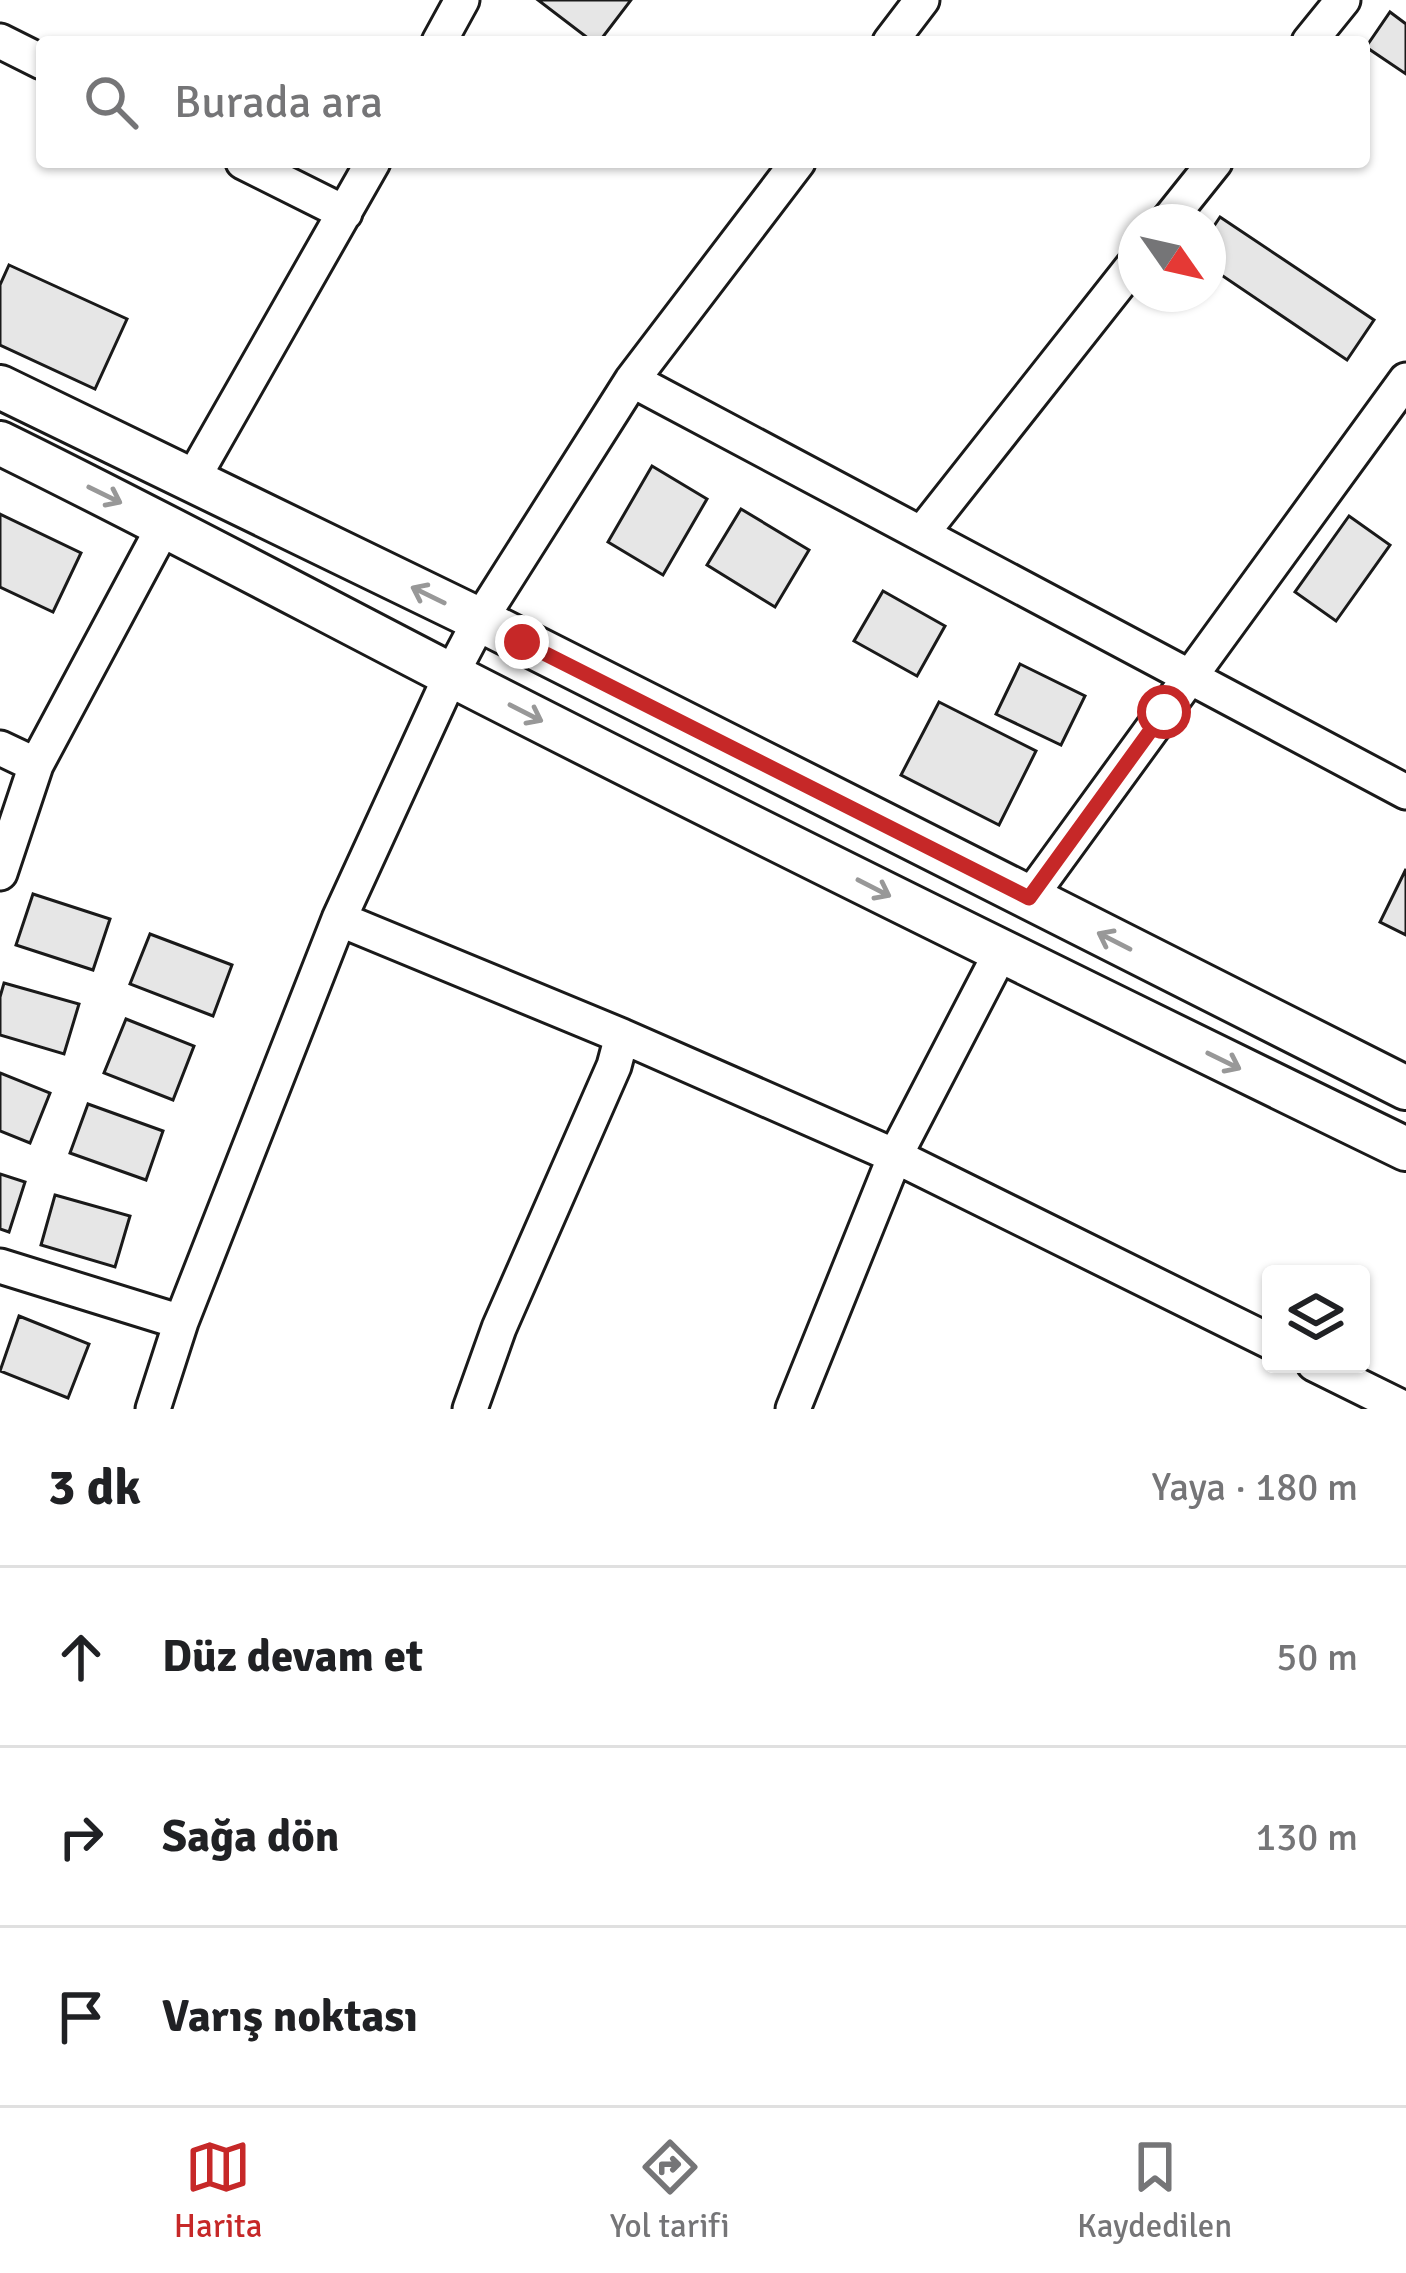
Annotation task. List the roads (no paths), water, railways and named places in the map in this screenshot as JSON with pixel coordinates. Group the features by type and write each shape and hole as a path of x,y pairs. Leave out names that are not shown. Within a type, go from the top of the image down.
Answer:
{"main road":[{"path":"0,387 479,620 1406,1088"},
{"path":"0,443 1001,952 1406,1149"}],"street":[{"path":"442,36 462,0"},
{"path":"895,36 922,0"},
{"path":"1315,36 1342,0"},
{"path":"0,41 36,59"},
{"path":"255,168 346,213"},
{"path":"192,480 371,168"},
{"path":"153,1409 181,1322 339,919 479,620 632,380 793,168"},
{"path":"1182,204 1210,168"},
{"path":"922,533 1118,285"},
{"path":"632,380 1406,792"},
{"path":"1029,898 1406,380"},
{"path":"0,873 36,765 165,524"},
{"path":"0,748 36,765"},
{"path":"339,919 896,1156 1262,1338"},
{"path":"793,1409 896,1156 1001,952"},
{"path":"470,1409 499,1328 614,1066 622,1036"},
{"path":"0,1266 181,1322"},
{"path":"1332,1373 1405,1409"}]}
